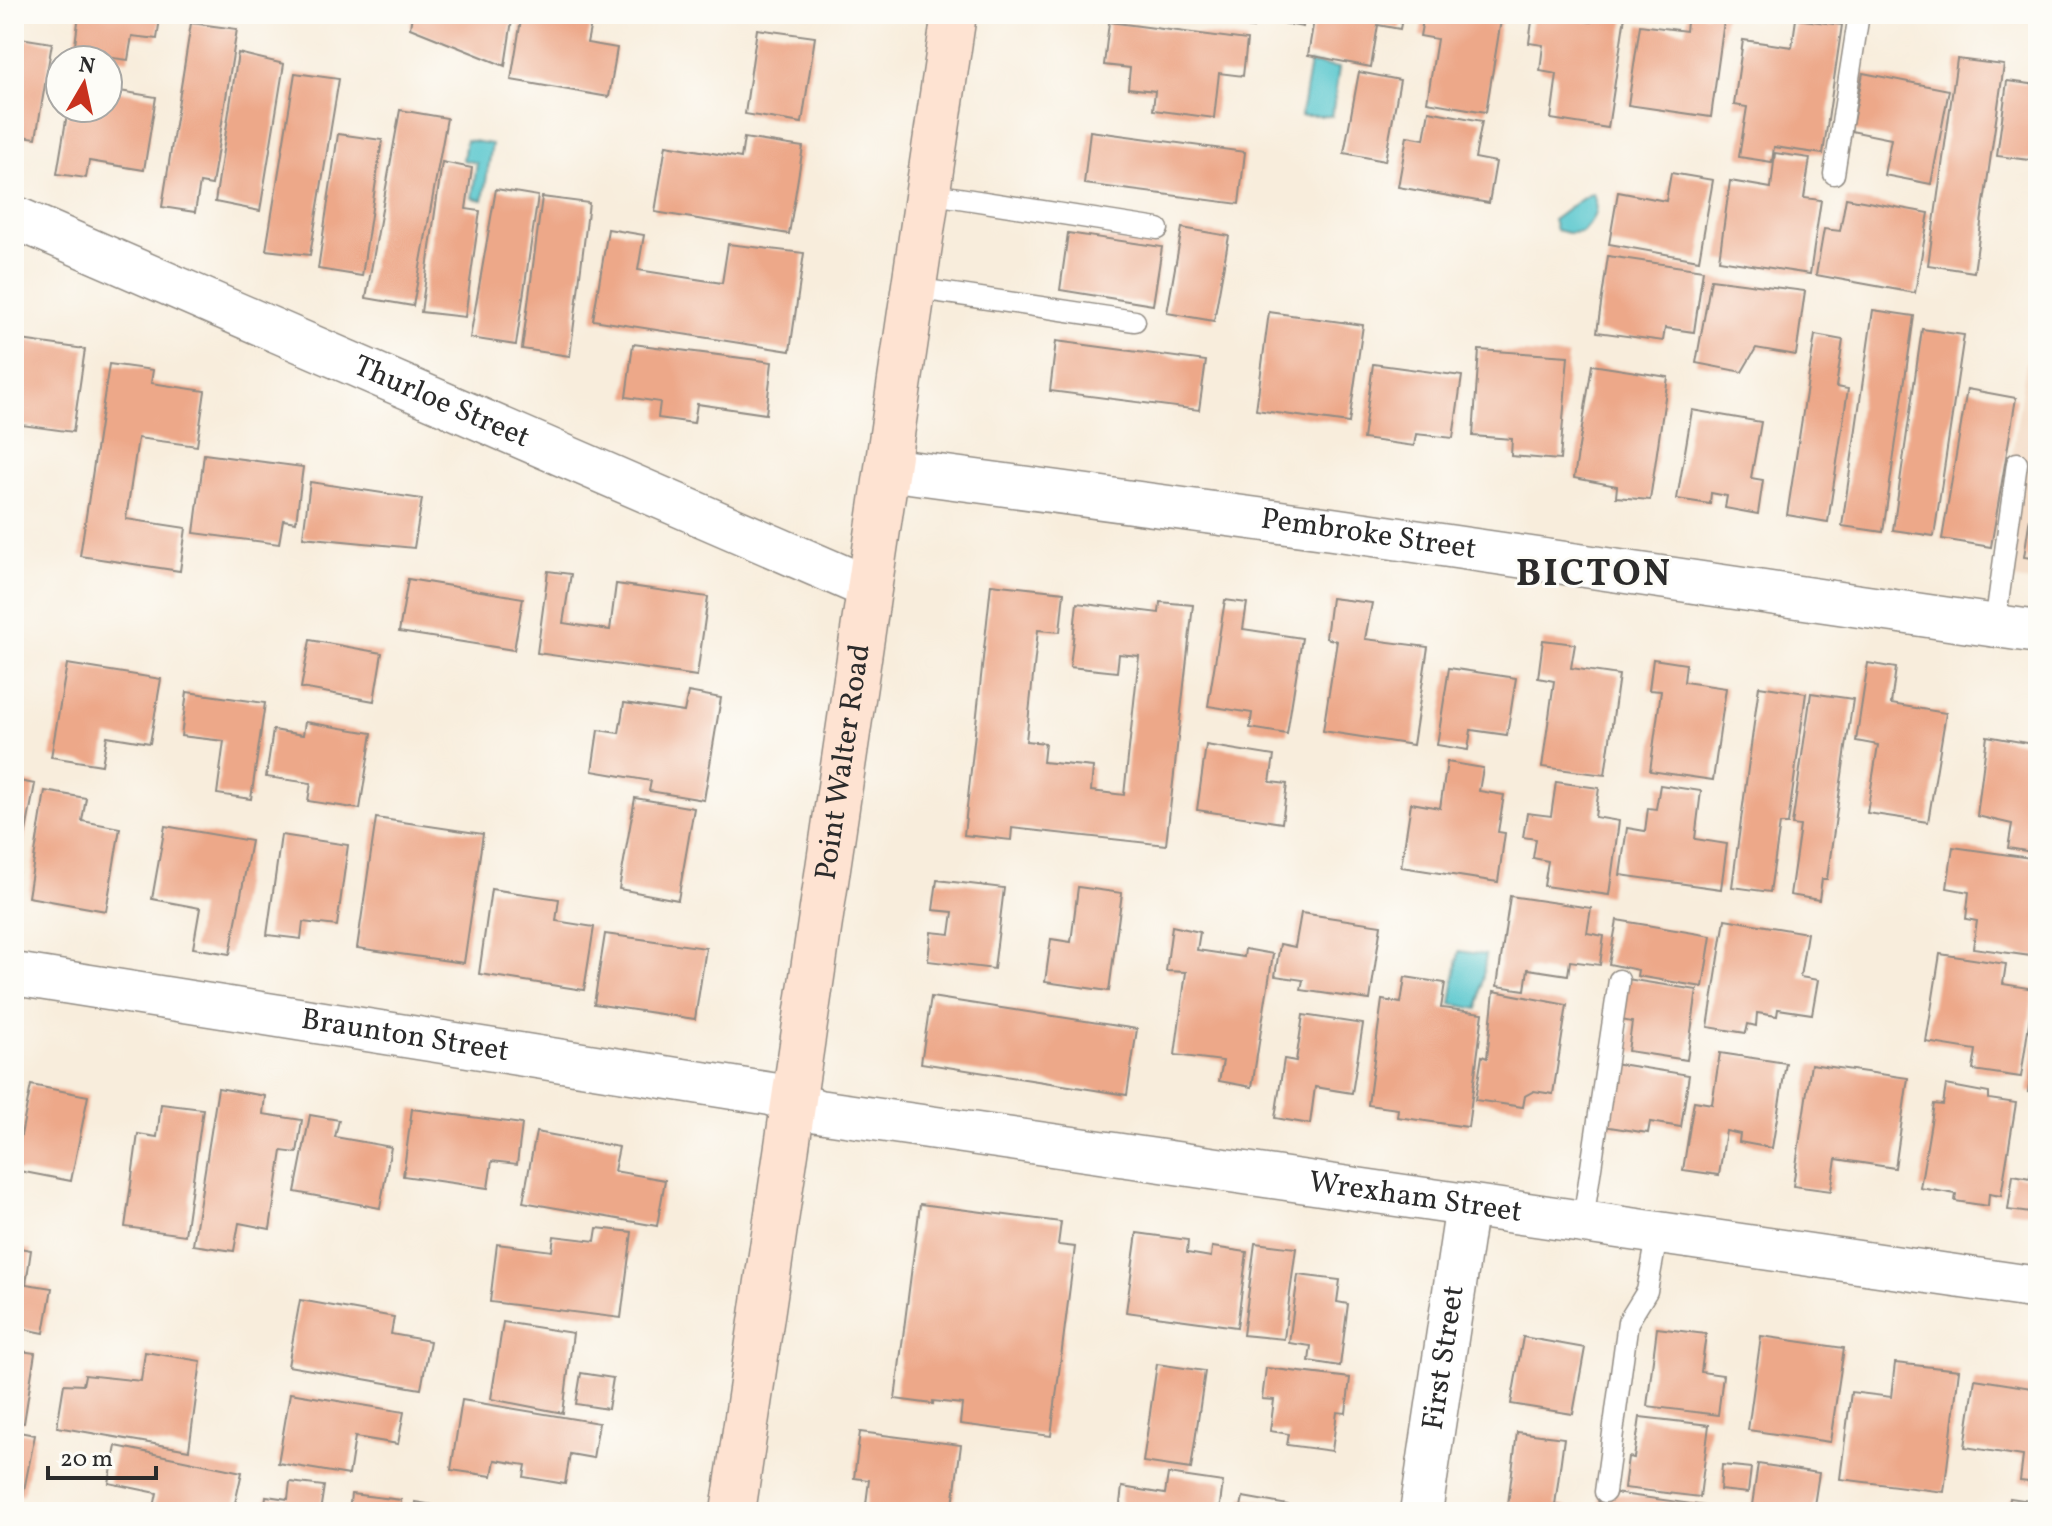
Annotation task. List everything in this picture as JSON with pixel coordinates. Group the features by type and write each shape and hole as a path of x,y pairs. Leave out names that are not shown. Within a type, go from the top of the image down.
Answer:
{"street":[{"name":"Point Walter Road","path":"733,1512 954,14"},
{"name":"Thurloe Street","path":"14,217 869,588"},
{"name":"Pembroke Street","path":"887,469 1332,529 2038,632"},
{"name":"Braunton Street","path":"14,974 771,1094 795,1103"},
{"name":"Wrexham Street","path":"795,1103 818,1111 2038,1288"},
{"name":"First Street","path":"1421,1512 1467,1205"}],"lane":[{"path":"1834,174 1859,14"},
{"path":"927,193 1158,229"},
{"path":"913,288 1135,321"},
{"path":"1995,625 2017,463"},
{"path":"1583,1221 1619,980"},
{"path":"1605,1492 1628,1322 1647,1291 1658,1232"}],"shaded area":[{"path":"2034,308 2038,309 2038,583 1994,577"}],"water":[{"path":"1310,63 1339,68 1332,116 1301,116"},
{"path":"466,140 492,144 483,200 472,198 477,163 463,160"},
{"path":"1593,193 1595,214 1582,232 1556,230 1553,220"},
{"path":"1459,951 1486,955 1478,1009 1451,1004"}],"building":[{"path":"79,14 180,14 179,20 160,18 157,39 132,36 128,60 124,59 124,44 75,44"},
{"path":"412,14 513,14 505,66 410,28"},
{"path":"522,14 591,23 587,43 617,48 609,97 511,80"},
{"path":"1182,14 1256,14 1253,28"},
{"path":"1262,14 1305,14 1303,27 1261,19"},
{"path":"1315,14 1403,14 1400,29 1378,25 1371,67 1308,55"},
{"path":"1424,14 1502,14 1486,112 1427,102 1437,39 1420,36"},
{"path":"1533,14 1591,22 1593,14 1625,16 1608,128 1551,119 1557,74 1540,71 1543,45 1529,43"},
{"path":"1688,14 1725,14 1711,117 1628,105 1640,25 1686,31"},
{"path":"1796,19 1842,25 1823,154 1774,147 1772,162 1739,157 1747,107 1734,105 1743,40 1792,47"},
{"path":"1109,22 1247,40 1243,76 1219,73 1214,118 1153,110 1155,91 1128,88 1130,68 1104,65"},
{"path":"191,23 237,29 212,185 200,183 195,212 162,207"},
{"path":"757,29 815,37 802,123 745,114"},
{"path":"14,37 52,43 44,44 44,90 36,138 14,135"},
{"path":"238,53 284,64 260,211 215,202"},
{"path":"1957,59 2004,65 1974,272 1928,265"},
{"path":"1359,72 1400,80 1385,161 1344,153"},
{"path":"295,73 339,79 310,255 266,250"},
{"path":"1863,73 1949,90 1931,184 1884,175 1891,139 1851,131"},
{"path":"2007,81 2038,85 2038,161 1997,156"},
{"path":"124,92 156,97 144,170 89,161 86,178 57,174 65,124 124,124"},
{"path":"400,110 447,118 413,306 366,298"},
{"path":"1429,111 1482,121 1475,158 1496,162 1489,203 1398,187 1407,136 1424,139"},
{"path":"1090,131 1245,152 1239,204 1084,184"},
{"path":"338,134 382,140 362,276 318,269"},
{"path":"744,138 803,147 789,234 655,212 666,145 741,158"},
{"path":"1775,153 1810,158 1804,198 1821,200 1810,274 1719,260 1730,181 1771,188"},
{"path":"442,162 472,168 466,209 480,211 465,317 421,312"},
{"path":"1671,173 1713,180 1699,260 1609,244 1618,192 1666,201"},
{"path":"496,189 538,196 516,345 470,338"},
{"path":"542,197 589,203 570,356 522,349"},
{"path":"1846,198 1929,213 1915,293 1816,275 1824,229 1840,231"},
{"path":"1182,228 1229,236 1214,321 1167,313"},
{"path":"608,229 644,235 638,270 722,283 728,244 804,253 790,351 593,320"},
{"path":"1068,233 1162,247 1153,305 1060,290"},
{"path":"1608,256 1703,270 1694,332 1665,328 1663,341 1597,332"},
{"path":"1711,279 1805,291 1796,355 1756,348 1742,372 1696,363"},
{"path":"1873,310 1914,316 1883,532 1842,526"},
{"path":"1269,312 1363,325 1349,423 1256,410"},
{"path":"1922,329 1964,335 1934,536 1893,530"},
{"path":"1815,335 1843,340 1836,387 1848,389 1828,522 1787,515"},
{"path":"14,339 85,349 73,432 14,424"},
{"path":"1056,341 1206,361 1199,410 1050,391"},
{"path":"633,344 772,362 766,414 697,404 694,423 658,418 660,402 626,397"},
{"path":"1479,350 1568,356 1560,460 1511,456 1512,439 1473,436"},
{"path":"109,364 153,370 151,383 205,391 197,446 138,438 126,519 186,528 180,571 80,556"},
{"path":"1373,364 1462,376 1453,438 1416,434 1414,446 1363,439"},
{"path":"1592,365 1668,377 1650,500 1616,497 1617,486 1574,478"},
{"path":"1967,389 2016,398 1991,547 1942,539"},
{"path":"1692,410 1761,422 1751,478 1763,480 1758,514 1725,508 1727,496 1711,493 1710,504 1677,499"},
{"path":"204,454 303,467 296,522 283,520 279,544 194,533"},
{"path":"2038,476 2038,559 2024,557"},
{"path":"310,482 422,499 414,548 303,537"},
{"path":"548,571 571,574 563,623 610,630 616,584 708,597 697,676 537,653"},
{"path":"408,579 523,598 514,650 399,632"},
{"path":"991,584 1064,592 1060,632 1038,630 1026,741 1045,743 1043,762 1093,767 1091,791 1124,795 1139,656 1119,654 1117,672 1070,667 1077,603 1159,613 1160,602 1193,605 1166,845 1012,828 1011,840 964,835"},
{"path":"1331,598 1372,603 1365,639 1428,647 1413,745 1323,731 1337,641 1326,638"},
{"path":"1225,600 1247,603 1243,629 1302,638 1287,734 1250,728 1252,713 1208,706"},
{"path":"310,640 382,653 374,701 301,688"},
{"path":"1543,640 1575,644 1571,668 1619,675 1605,775 1542,767 1554,681 1538,678"},
{"path":"1653,659 1686,664 1684,682 1726,688 1713,780 1650,771 1661,691 1649,690"},
{"path":"1868,663 1896,668 1891,704 1946,713 1928,822 1867,813 1878,745 1856,741"},
{"path":"67,664 161,679 150,743 107,736 102,765 51,757"},
{"path":"1449,668 1516,678 1507,735 1471,730 1468,750 1437,745"},
{"path":"1759,686 1806,693 1788,824 1780,824 1770,892 1732,887"},
{"path":"187,692 265,703 251,799 217,794 224,741 181,736"},
{"path":"688,692 721,698 704,800 649,791 651,781 592,771 598,730 619,733 624,703 684,712"},
{"path":"1811,693 1853,699 1827,879 1822,879 1819,900 1790,895 1800,826 1792,825"},
{"path":"305,722 372,733 360,809 308,801 311,783 266,777 273,730 303,735"},
{"path":"1987,736 2038,745 2038,853 2008,848 2012,824 1977,816"},
{"path":"1206,745 1274,756 1270,782 1287,784 1282,823 1197,810"},
{"path":"1447,762 1483,768 1479,791 1504,795 1498,832 1505,833 1498,882 1401,867 1411,803 1440,808"},
{"path":"14,780 35,784 17,879 14,878"},
{"path":"1556,782 1599,788 1595,817 1619,821 1609,895 1544,886 1548,861 1533,858 1536,839 1523,837 1527,813 1551,816"},
{"path":"1660,785 1701,791 1695,839 1727,844 1721,889 1620,875 1627,828 1645,831 1648,808 1656,809"},
{"path":"45,791 86,798 82,821 120,828 106,911 28,897"},
{"path":"635,798 694,808 678,900 619,889"},
{"path":"376,818 483,834 464,963 357,948"},
{"path":"165,826 251,841 230,954 193,948 200,908 152,899"},
{"path":"281,835 348,845 337,926 303,922 301,939 267,935"},
{"path":"1953,847 2038,859 2038,957 1973,948 1977,921 1966,919 1969,892 1947,888"},
{"path":"937,880 1004,888 994,969 928,961 931,932 950,934 953,912 933,910"},
{"path":"1078,887 1122,893 1109,991 1045,982 1051,939 1071,942"},
{"path":"491,889 559,899 556,921 594,927 584,990 479,974"},
{"path":"1510,896 1591,908 1587,933 1604,936 1600,965 1570,961 1568,975 1528,969 1525,990 1497,986"},
{"path":"1301,913 1381,925 1370,1000 1301,990 1303,980 1275,976 1280,944 1295,947"},
{"path":"1725,919 1807,933 1800,977 1818,980 1812,1014 1778,1009 1777,1016 1757,1013 1756,1026 1748,1024 1746,1033 1708,1027"},
{"path":"1617,920 1711,936 1703,987 1637,976 1638,970 1609,964"},
{"path":"1172,926 1200,932 1197,950 1244,957 1245,949 1273,954 1252,1087 1219,1081 1223,1061 1175,1055 1186,972 1166,971"},
{"path":"605,934 706,948 695,1019 594,1004"},
{"path":"1940,954 2006,964 2003,984 2034,989 2021,1077 1973,1070 1976,1050 1926,1042"},
{"path":"1405,977 1445,983 1441,1008 1483,1013 1468,1127 1397,1117 1398,1109 1368,1105 1382,1000 1401,1003"},
{"path":"1627,979 1697,990 1687,1060 1628,1051 1632,1022 1621,1020"},
{"path":"1494,991 1567,1005 1553,1094 1534,1091 1525,1096 1523,1107 1475,1100 1482,1056 1487,1058"},
{"path":"931,997 1137,1029 1127,1095 921,1063"},
{"path":"1303,1015 1363,1024 1352,1093 1315,1087 1310,1124 1275,1118 1284,1059 1296,1061"},
{"path":"2038,1035 2038,1093 2028,1092"},
{"path":"1720,1053 1786,1063 1772,1148 1739,1142 1740,1134 1726,1131 1719,1175 1683,1170 1694,1101 1712,1104"},
{"path":"1613,1063 1689,1075 1681,1127 1650,1122 1648,1133 1603,1126"},
{"path":"1811,1064 1908,1078 1895,1168 1836,1159 1831,1191 1793,1186"},
{"path":"31,1085 88,1096 71,1181 14,1170"},
{"path":"1946,1085 1989,1093 1989,1099 2016,1103 2001,1196 1989,1194 1988,1206 1955,1201 1956,1194 1920,1188 1934,1104 1943,1105"},
{"path":"218,1088 265,1096 263,1114 302,1120 297,1153 282,1151 270,1229 239,1223 234,1251 193,1245"},
{"path":"161,1104 203,1109 185,1235 125,1227 138,1134 157,1137"},
{"path":"412,1109 522,1124 517,1164 492,1161 488,1188 403,1176"},
{"path":"310,1115 339,1120 335,1137 391,1147 380,1208 295,1192"},
{"path":"536,1132 619,1147 614,1171 665,1180 657,1226 523,1202"},
{"path":"2036,1133 2038,1214 2008,1210 2013,1175 2030,1178"},
{"path":"920,1204 1061,1222 1058,1245 1075,1247 1051,1436 960,1424 962,1404 895,1399"},
{"path":"597,1228 632,1232 621,1318 490,1302 497,1244 552,1251 554,1236 595,1241"},
{"path":"1137,1233 1188,1240 1187,1253 1211,1257 1212,1247 1247,1252 1237,1327 1126,1312"},
{"path":"1255,1243 1296,1248 1284,1339 1243,1335"},
{"path":"14,1247 31,1250 26,1284 52,1288 44,1333 14,1327"},
{"path":"1298,1275 1340,1280 1337,1302 1348,1304 1340,1366 1309,1361 1311,1346 1289,1343"},
{"path":"300,1300 394,1317 391,1334 430,1341 421,1389 288,1366"},
{"path":"503,1322 573,1333 563,1413 491,1399"},
{"path":"1657,1328 1706,1334 1701,1372 1723,1375 1718,1415 1647,1406"},
{"path":"1761,1336 1844,1348 1830,1442 1748,1430"},
{"path":"1523,1337 1585,1348 1573,1414 1511,1404"},
{"path":"14,1350 35,1353 24,1423 14,1422"},
{"path":"145,1352 201,1361 189,1450 57,1427 64,1384 83,1385 85,1375 141,1381"},
{"path":"1895,1363 1959,1370 1944,1492 1840,1479 1851,1392 1891,1397"},
{"path":"1157,1364 1205,1371 1191,1469 1143,1462"},
{"path":"1266,1368 1350,1378 1346,1413 1337,1412 1332,1451 1287,1445 1289,1434 1270,1431 1274,1400 1262,1399"},
{"path":"581,1373 613,1378 608,1409 576,1404"},
{"path":"1975,1379 2038,1389 2038,1483 2020,1481 2023,1456 1965,1447"},
{"path":"290,1393 404,1412 398,1444 355,1437 349,1475 278,1463"},
{"path":"462,1400 599,1423 593,1458 570,1454 565,1484 524,1477 526,1465 495,1460 492,1476 451,1470"},
{"path":"1640,1417 1709,1425 1700,1497 1624,1488 1628,1457 1634,1458"},
{"path":"14,1431 35,1435 23,1495 14,1494"},
{"path":"860,1432 961,1445 952,1512 865,1512 869,1480 854,1478"},
{"path":"1517,1432 1564,1438 1555,1505 1572,1508 1572,1512 1507,1512"},
{"path":"116,1446 242,1472 233,1512 153,1512 157,1493 109,1483"},
{"path":"1758,1464 1819,1473 1813,1512 1751,1512"},
{"path":"1722,1465 1751,1468 1748,1493 1720,1490"},
{"path":"1168,1474 1223,1482 1219,1512 1119,1512 1122,1487 1165,1494"},
{"path":"290,1482 324,1486 320,1512 264,1512 266,1496 288,1499"},
{"path":"1600,1491 1706,1506 1705,1512 1597,1512"},
{"path":"351,1494 401,1500 400,1512 349,1512"},
{"path":"1243,1497 1311,1509 1310,1512 1240,1512"},
{"path":"2010,1498 2038,1502 2038,1512 2008,1512"},
{"path":"415,1502 464,1510 464,1512 414,1512"}],"district":[{"name":"BICTON","path":"1594,575"}]}
